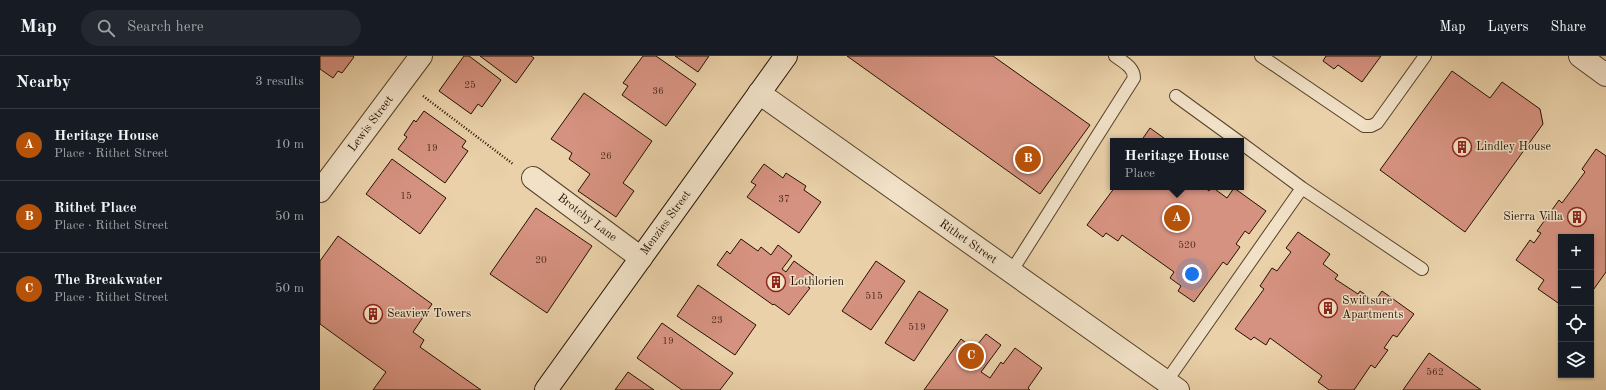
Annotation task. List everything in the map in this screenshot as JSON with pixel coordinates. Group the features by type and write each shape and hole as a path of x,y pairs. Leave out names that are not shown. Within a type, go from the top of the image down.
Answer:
{"street":[{"name":"Lewis Street","path":"322,183 340,167 421,56"},
{"name":"Menzies Street","path":"546,390 786,56"},
{"path":"1580,56 1605,71"},
{"name":"Rithet Street","path":"759,93 1172,386"},
{"name":"Brotchy Lane","path":"533,178 641,258"}],"lane":[{"path":"1011,272 1134,78 1132,68 1116,56"},
{"path":"1261,56 1364,126 1371,126 1377,123 1425,56"},
{"path":"1176,96 1234,138"},
{"path":"1244,145 1302,188 1422,269"},
{"path":"1172,386 1302,188"}],"path":[{"path":"403,82 533,178"}],"building":[{"path":"320,56 354,57 342,73 338,71 333,78 320,69"},
{"path":"464,56 469,56 501,80 482,107 478,104 471,114 439,91"},
{"path":"480,56 531,56 534,58 516,83"},
{"path":"643,56 656,56 696,84 666,126 622,95 628,86 623,83"},
{"path":"675,56 709,56 698,72"},
{"path":"847,56 993,56 1090,125 1040,194"},
{"path":"1326,56 1381,56 1362,82 1338,65 1334,69 1323,61"},
{"name":"Lindley House","path":"1452,71 1490,98 1502,82 1540,109 1543,124 1465,232 1380,170"},
{"path":"584,93 652,141 623,183 634,191 616,217 578,191 590,174 569,159 572,153 551,139"},
{"path":"424,111 466,141 462,147 468,151 445,183 398,149 407,137 404,135 414,120 416,122"},
{"path":"1150,128 1164,138 1143,138"},
{"name":"Sierra Villa","path":"1596,149 1606,156 1606,272 1594,289 1594,234 1558,234 1558,303 1538,289 1544,280 1516,260 1530,240 1534,243 1541,233 1537,231 1559,200 1562,203 1585,172 1582,169"},
{"path":"392,159 446,198 420,234 366,194"},
{"path":"764,164 783,178 786,173 806,186 804,190 821,202 799,233 747,197 756,185 751,182"},
{"path":"1113,190 1216,190 1227,198 1233,190 1237,190 1266,211 1249,234 1245,231 1236,244 1240,247 1227,265 1223,262 1194,302 1178,291 1181,286 1170,278 1174,272 1122,235 1118,241 1106,233 1103,237 1087,225"},
{"path":"536,208 592,246 547,313 490,274"},
{"name":"Swiftsure Apartments","path":"1298,232 1330,254 1323,264 1338,275 1335,279 1358,294 1360,291 1375,301 1382,291 1414,314 1397,337 1393,335 1384,348 1388,350 1375,368 1371,365 1354,390 1329,390 1318,382 1322,376 1270,338 1266,345 1254,337 1251,340 1235,329 1264,289 1260,286 1272,268 1277,271 1291,252 1286,248"},
{"name":"Seaview Towers","path":"338,236 432,304 413,332 424,340 420,347 481,390 373,390 386,372 320,324 320,261"},
{"name":"Lothlorien","path":"741,239 758,251 761,247 771,255 778,245 792,256 782,269 786,272 794,261 816,277 808,287 810,288 789,315 717,265 727,251 730,254"},
{"path":"876,261 905,281 871,330 842,311"},
{"path":"698,285 756,325 735,355 677,316"},
{"path":"919,291 948,310 914,361 885,343"},
{"path":"662,323 733,373 720,390 682,390 637,358"},
{"path":"986,334 1001,345 981,372 990,378 1001,362 1003,364 1015,348 1042,368 1028,388 1030,390 924,390 961,339 974,349"},
{"path":"1429,353 1481,390 1403,390"},
{"path":"628,372 654,390 615,390"}],"place":[{"name":"Lindley House","path":"1462,147"},
{"name":"Rithet Place","path":"1028,159"},
{"name":"Sierra Villa","path":"1577,217"},
{"name":"Heritage House","path":"1177,218"},
{"name":"Lothlorien","path":"776,282"},
{"name":"Swiftsure Apartments","path":"1328,308"},
{"name":"Seaview Towers","path":"373,314"},
{"name":"The Breakwater","path":"971,356"}]}
